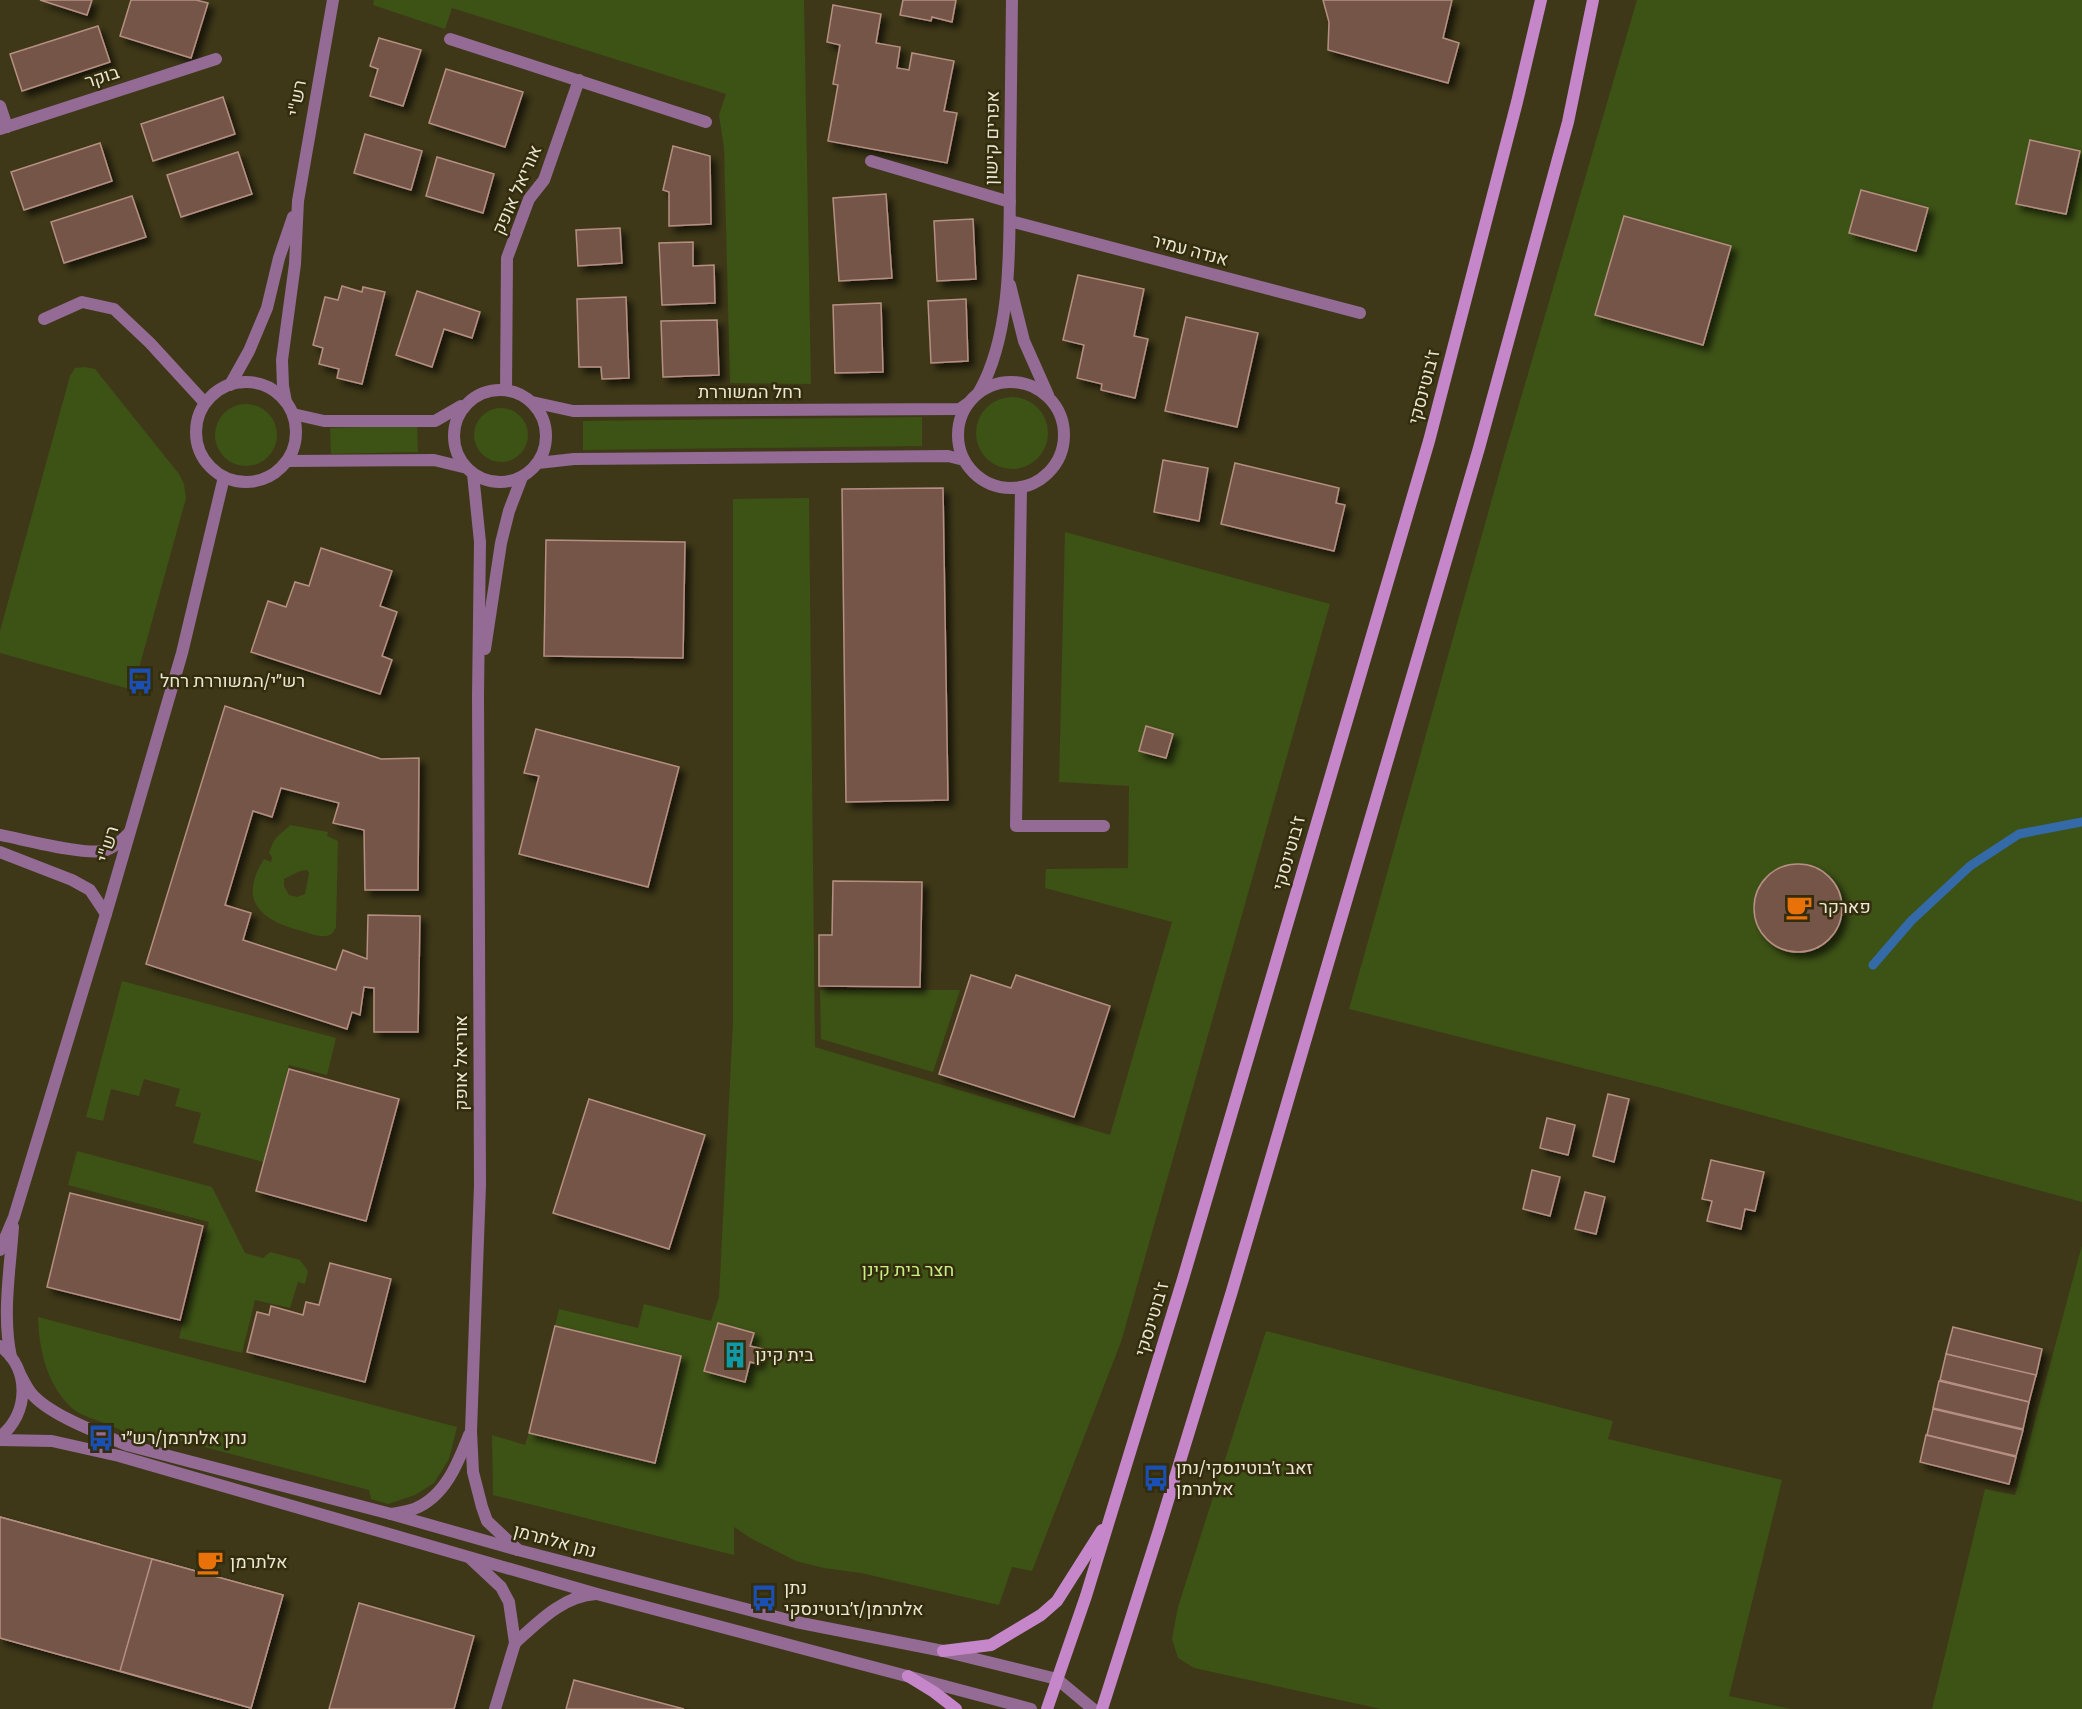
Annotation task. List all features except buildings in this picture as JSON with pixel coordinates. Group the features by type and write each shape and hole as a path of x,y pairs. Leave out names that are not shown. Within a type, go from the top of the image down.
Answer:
{"main road":[{"name":"ז'בוטינסקי","path":"1047,1709 1110,1517 1195,1238 1425,452 1517,102 1541,0"},
{"path":"1102,1709 1232,1291 1479,448 1568,122 1593,0"},
{"path":"943,1651 992,1645 1041,1615 1057,1601 1110,1517"},
{"path":"908,1676 956,1709"}],"street":[{"name":"רש\"י","path":"286,402 282,360 295,264 298,201 333,0"},
{"name":"אפרים קישון","path":"979,392 988,376 995,352 1008,276 1012,0"},
{"path":"450,39 706,122"},
{"name":"בוקר","path":"3,128 216,59"},
{"name":"אוריאל אופק","path":"507,390 507,258 529,199 544,180 579,80"},
{"path":"0,106 3,128"},
{"path":"871,161 1010,202"},
{"name":"רש\"י","path":"230,385 249,351 267,308 279,258 298,201"},
{"name":"אנדה עמיר","path":"1010,221 1360,313"},
{"name":"אפרים קישון","path":"1008,276 1024,341 1048,396"},
{"path":"44,319 82,302 114,309 150,342 205,403"},
{"path":"1010,381 1035,387 1048,396 1058,410 1064,425 1062,451 1055,465 1043,477 1021,487 1004,487 987,483 974,473 964,460 958,444 958,427 967,404 979,392 993,384 1010,381"},
{"path":"245,382 261,384 275,391 286,402 293,414 296,439 287,461 277,472 255,481 239,482 224,477 206,462 199,449 197,425 205,403 216,392 230,385 245,382"},
{"path":"287,461 434,460 470,471 494,482 508,482 522,477 538,463 546,442 546,427 541,414 532,402 521,394 507,390 485,392 435,421 324,422 293,414"},
{"path":"468,402 458,415 454,437 456,451 470,471"},
{"name":"רחל המשוררת","path":"532,402 573,411 960,409 967,404"},
{"path":"538,463 574,459 771,456 948,456 964,460"},
{"name":"אוריאל אופק","path":"470,471 480,542 478,694 480,1185 471,1431 473,1473 484,1514 487,1521 518,1550"},
{"name":"רש\"י","path":"0,1250 14,1217 182,653 224,477"},
{"name":"אוריאל אופק","path":"478,694 501,543 509,511 522,477"},
{"path":"1021,487 1016,826 1104,826"},
{"path":"0,835 86,851 103,851 120,843 130,832"},
{"path":"0,852 72,880 90,890 106,914"},
{"name":"רש\"י","path":"11,1357 7,1338 7,1316 14,1217"},
{"path":"0,1346 11,1357"},
{"name":"נתן אלתרמן","path":"11,1357 31,1393 47,1406 97,1433 127,1445 796,1622 943,1651 1058,1678 1093,1709"},
{"path":"0,1439 16,1419 22,1405 21,1376"},
{"name":"אוריאל אופק","path":"391,1514 415,1509 440,1491 456,1467 471,1431"},
{"path":"0,1439 52,1441 81,1446 597,1594 1031,1709"},
{"path":"470,1558 501,1587 509,1602 515,1643 495,1709"},
{"path":"515,1643 549,1612 582,1595 597,1594"}],"green space":[{"path":"374,0 804,0 811,384 730,383 724,148 719,115 726,94 452,8 445,29 373,5"},
{"path":"1637,0 2082,0 2082,1202 1658,1087 1349,1009 1504,456"},
{"path":"75,368 95,369 179,474 184,484 186,498 133,690 0,653 0,631 70,376"},
{"path":"1019,397 1038,407 1046,419 1048,433 1046,447 1038,459 1026,467 1005,469 986,459 978,447 976,426 986,407 998,399"},
{"path":"246,404 268,413 277,435 268,457 246,466 224,457 215,435 224,413"},
{"path":"501,408 511,410 520,416 526,425 528,435 526,445 520,454 511,460 501,462 491,460 482,454 476,445 474,435 476,425 482,416 491,410"},
{"path":"922,417 922,446 583,450 583,421"},
{"path":"417,425 418,452 331,454 330,428"},
{"name":"חצר בית קינן","path":"809,498 815,1047 1110,1135 1172,922 1045,888 1046,869 1128,868 1129,786 1059,782 1065,532 1330,604 1121,1342 1032,1571 1012,1567 999,1605 861,1573 824,1568 796,1561 752,1539 734,1527 734,1555 493,1495 492,1435 525,1445 529,1433 655,1463 681,1356 555,1326 559,1309 638,1328 644,1304 711,1321 719,1297 733,1022 733,499"},
{"path":"290,825 328,832 327,836 338,841 336,927 330,935 316,935 272,920 263,913 253,896 253,885 264,859 271,862 272,857 269,853 273,843","holes":["307,870 309,873 305,894 297,897 289,895 284,886 284,879 300,871"]},
{"path":"122,981 336,1038 327,1075 289,1065 263,1162 193,1143 201,1113 175,1106 180,1089 144,1079 139,1096 111,1089 103,1121 86,1117"},
{"path":"820,990 960,990 933,1072 821,1039"},
{"path":"77,1151 212,1187 245,1253 263,1258 270,1252 300,1260 308,1271 305,1284 298,1282 290,1308 255,1300 242,1353 179,1338 209,1222 68,1185"},
{"path":"2082,1245 2082,1709 1932,1709 1985,1489 2015,1495"},
{"path":"38,1317 457,1427 449,1459 434,1483 415,1495 388,1504 371,1499 369,1490 170,1438 168,1445 137,1436 81,1414 64,1400 46,1367 40,1342"},
{"path":"1266,1331 1613,1421 1608,1439 1782,1480 1729,1696 1791,1709 1381,1709 1194,1668 1178,1658 1172,1639 1178,1607"}],"waterway":[{"path":"1873,965 1911,921 1970,866 2019,834 2082,822"}],"place":[{"name":"רש״י/המשוררת רחל","path":"140,681"},
{"name":"פארקר","path":"1799,907"},
{"name":"בית קינן","path":"735,1355"},
{"name":"נתן אלתרמן/רש״י","path":"101,1438"},
{"name":"זאב ז׳בוטינסקי/נתן אלתרמן","path":"1156,1478"},
{"name":"אלתרמן","path":"210,1562"},
{"name":"נתן אלתרמן/ז׳בוטינסקי","path":"764,1598"}]}
